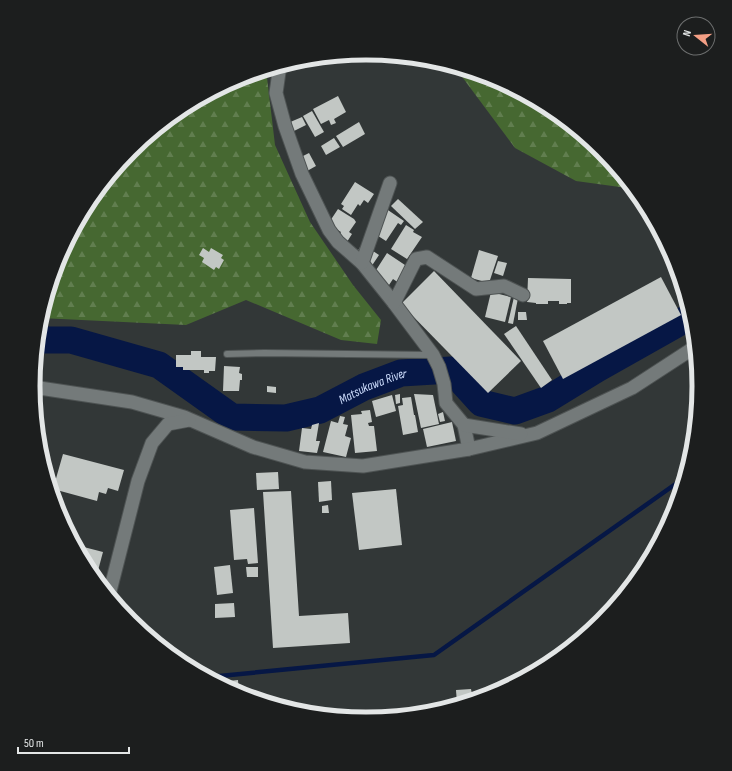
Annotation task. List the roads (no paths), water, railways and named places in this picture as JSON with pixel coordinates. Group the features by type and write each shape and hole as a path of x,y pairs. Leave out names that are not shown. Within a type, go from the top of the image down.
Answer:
{"street":[{"path":"279,72 276,93 285,126 302,174 329,230 338,242 362,263 433,355 444,384 446,403 464,425 469,449"},
{"path":"362,263 390,183"},
{"path":"394,303 416,259 427,256 476,289 504,286 523,295"},
{"path":"40,388 132,402 184,417 253,447 305,462 363,466 469,449 538,433 632,388 690,350"},
{"path":"111,588 138,481 152,443 168,424 191,420"},
{"path":"464,425 527,435"}],"lane":[{"path":"227,354 433,355"}],"waterway":[{"name":"Matsukawa River","path":"43,340 71,340 159,365 232,417 286,418 320,410 364,387 401,373 451,370 481,403 515,411 548,399 597,369 685,319"},
{"path":"218,676 434,655 677,483"}]}
